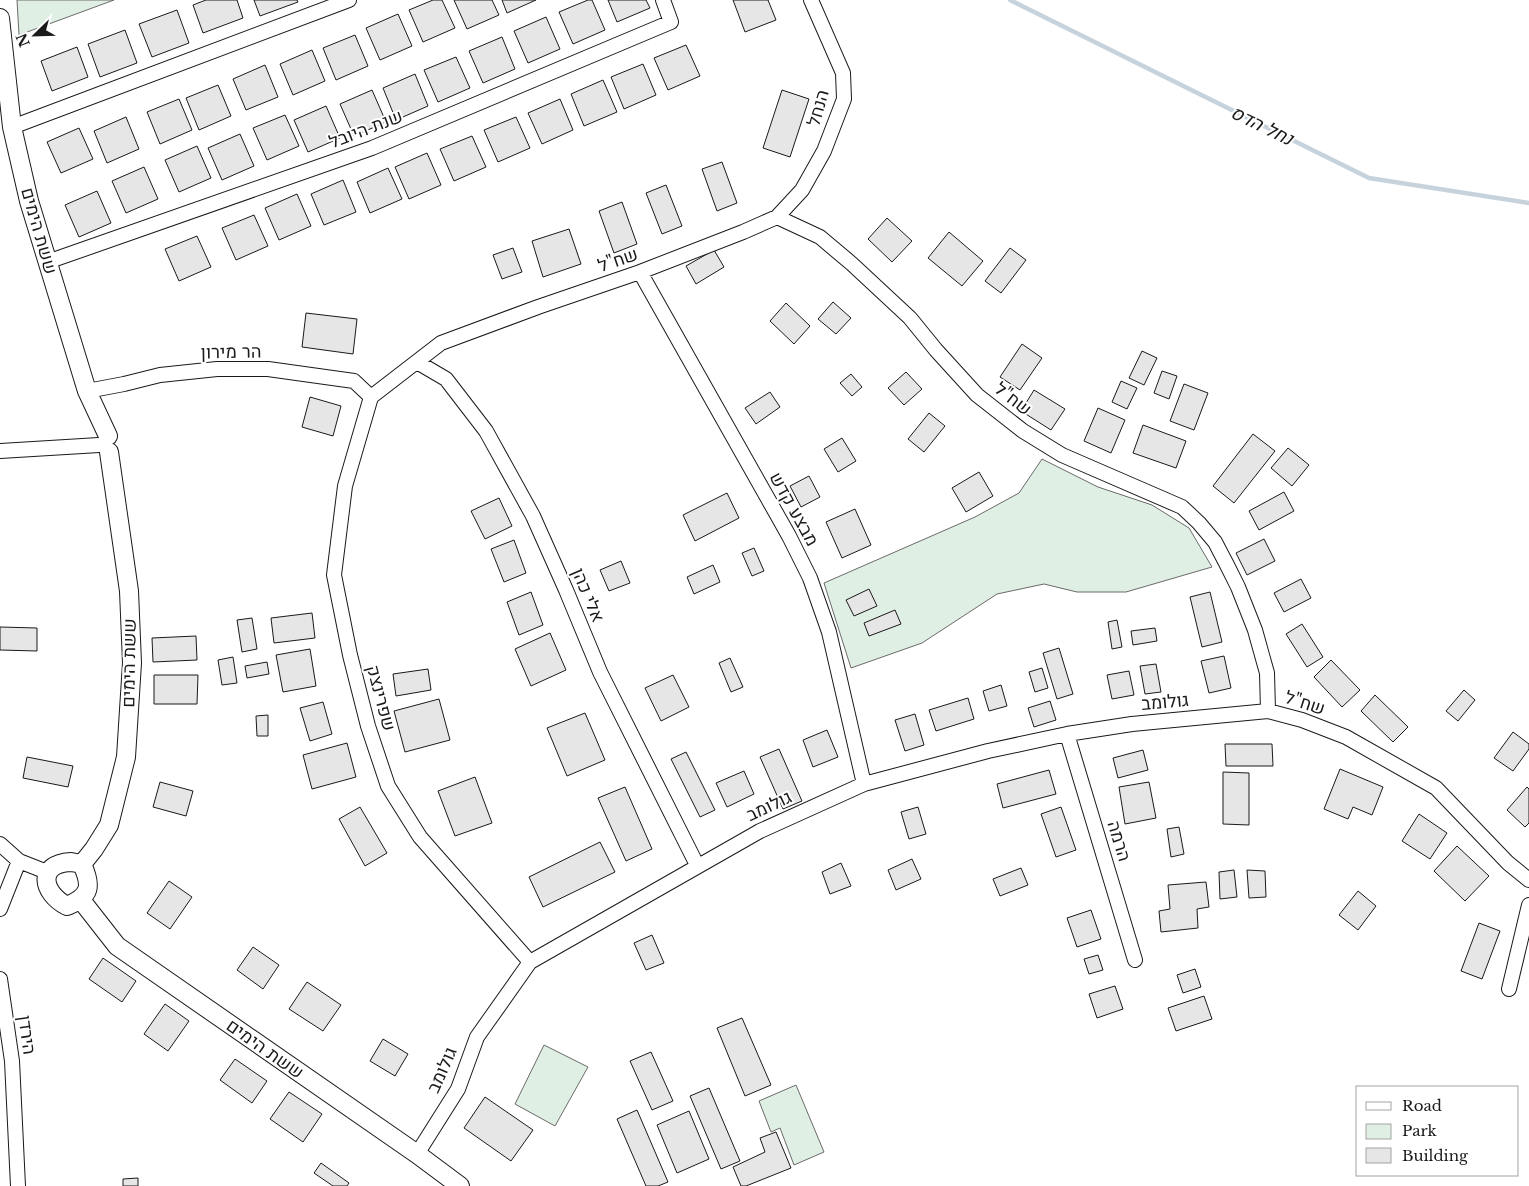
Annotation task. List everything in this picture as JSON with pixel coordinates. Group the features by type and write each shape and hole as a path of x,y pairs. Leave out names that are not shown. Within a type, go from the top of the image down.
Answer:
{"street":[{"path":"12,127 349,0"},
{"name":"שנת היובל","path":"47,262 372,148 671,22 663,0"},
{"name":"הנחל","path":"777,217 802,190 824,151 844,99 843,73 811,0"},
{"name":"ששת הימים","path":"0,18 12,127 29,201 105,444 129,591 132,663 126,758 109,825 82,864"},
{"name":"שח\"ל","path":"371,397 441,342 640,272 777,217 820,237 852,264 910,318 977,395 1023,431 1062,455 1182,507 1199,522 1215,542 1238,587 1255,630 1267,673 1268,711 1302,720 1346,737 1436,788 1508,863 1529,880"},
{"name":"מבצע קדש","path":"640,272 789,536 810,578 828,632 864,784"},
{"name":"אלי כהן","path":"417,362 446,379 486,431 533,516 600,672 697,865"},
{"name":"הר מירון","path":"88,391 160,375 217,369 268,369 354,381 371,397"},
{"name":"שפרינצק","path":"371,397 345,486 334,574 350,655 368,726 388,786 420,837 530,962"},
{"path":"0,450 105,444"},
{"name":"גולומב","path":"417,1154 458,1089 477,1038 530,962 697,865 760,831 864,784 988,751 1067,734 1132,724 1268,711"},
{"name":"הרמה","path":"1067,734 1135,960"},
{"path":"0,844 19,861 47,872"},
{"path":"0,909 19,861"},
{"path":"61,863 82,864 88,877 86,893 81,900 67,906 57,901 50,893 47,872 51,867 61,863"},
{"name":"ששת הימים","path":"81,900 117,946 417,1154 460,1186"},
{"path":"1510,989 1529,905"},
{"name":"הירדן","path":"0,979 12,1061 18,1186"}],"green space":[{"path":"17,0 114,0 19,35"},
{"path":"1042,459 1098,487 1152,505 1189,528 1212,567 1126,592 1077,592 1044,584 997,594 922,643 851,668 824,583 975,517 1019,493"},
{"path":"544,1045 588,1067 555,1126 515,1104"},
{"path":"796,1085 824,1152 794,1165 780,1128 771,1132 759,1101"}],"building":[{"path":"206,0 237,0 243,18 203,33 193,5"},
{"path":"254,0 297,0 298,2 260,16"},
{"path":"433,0 442,0 455,28 423,42 409,10"},
{"path":"454,0 492,0 499,15 467,29"},
{"path":"502,0 536,0 507,13"},
{"path":"592,0 605,30 573,44 559,12"},
{"path":"608,0 646,0 650,8 617,22"},
{"path":"733,0 768,0 776,20 745,32"},
{"path":"177,10 189,43 152,57 139,24"},
{"path":"398,14 412,46 380,60 366,28"},
{"path":"546,17 560,49 528,63 514,31"},
{"path":"125,30 137,63 100,77 88,44"},
{"path":"355,35 368,66 336,80 323,48"},
{"path":"502,37 515,69 483,83 469,51"},
{"path":"686,45 700,76 668,90 654,58"},
{"path":"77,47 88,77 52,91 41,61"},
{"path":"312,50 325,81 293,95 280,64"},
{"path":"456,57 470,88 438,102 424,70"},
{"path":"643,64 656,95 624,109 611,77"},
{"path":"265,65 278,97 246,110 233,79"},
{"path":"415,74 428,106 396,120 383,88"},
{"path":"603,80 617,112 584,126 571,94"},
{"path":"218,85 231,116 199,130 186,98"},
{"path":"372,90 386,122 354,136 340,104"},
{"path":"782,90 809,99 790,157 763,148"},
{"path":"179,99 192,130 160,144 147,112"},
{"path":"560,99 573,130 542,144 528,113"},
{"path":"326,106 340,138 308,152 294,120"},
{"path":"285,115 299,146 267,160 253,128"},
{"path":"126,117 139,149 107,163 94,131"},
{"path":"516,117 530,148 498,162 484,130"},
{"path":"79,128 93,159 61,173 47,142"},
{"path":"240,134 254,166 222,180 208,148"},
{"path":"472,136 486,167 454,181 440,149"},
{"path":"197,146 211,178 179,192 165,160"},
{"path":"427,153 441,185 409,199 395,167"},
{"path":"722,162 737,203 717,211 702,169"},
{"path":"144,167 158,199 126,213 112,181"},
{"path":"388,168 402,199 370,213 357,182"},
{"path":"343,180 356,212 324,225 311,194"},
{"path":"666,185 682,226 662,234 646,193"},
{"path":"97,191 111,223 79,237 65,205"},
{"path":"297,194 311,226 279,240 265,208"},
{"path":"622,202 637,244 614,253 599,211"},
{"path":"254,215 268,246 236,260 222,228"},
{"path":"887,218 912,241 892,262 868,239"},
{"path":"569,229 581,264 543,277 532,241"},
{"path":"949,232 983,261 962,286 928,258"},
{"path":"197,236 211,267 179,281 165,249"},
{"path":"513,248 522,272 502,279 493,255"},
{"path":"1010,248 1026,260 1001,293 985,281"},
{"path":"714,250 724,267 696,284 686,266"},
{"path":"833,302 851,318 836,334 818,319"},
{"path":"786,303 810,326 794,344 770,321"},
{"path":"306,313 357,319 353,354 302,347"},
{"path":"1022,344 1042,358 1020,390 1000,377"},
{"path":"1142,351 1157,358 1144,385 1129,378"},
{"path":"1162,371 1177,376 1169,399 1154,393"},
{"path":"906,372 922,389 904,405 888,388"},
{"path":"851,374 862,387 852,396 840,383"},
{"path":"1121,381 1137,388 1127,409 1112,402"},
{"path":"1184,384 1208,393 1194,430 1170,421"},
{"path":"1034,390 1065,409 1051,430 1021,411"},
{"path":"770,392 780,407 756,424 745,408"},
{"path":"310,397 341,406 333,436 302,427"},
{"path":"1098,408 1125,420 1111,453 1084,441"},
{"path":"929,413 945,426 924,452 908,439"},
{"path":"1143,425 1186,441 1176,468 1133,453"},
{"path":"1253,434 1275,451 1234,503 1213,486"},
{"path":"842,438 856,461 838,472 824,449"},
{"path":"1288,448 1309,465 1292,486 1271,468"},
{"path":"979,472 993,496 966,512 952,488"},
{"path":"809,476 820,497 801,507 790,486"},
{"path":"1284,492 1294,511 1259,530 1249,511"},
{"path":"727,493 739,518 695,541 683,515"},
{"path":"499,498 512,526 485,539 471,511"},
{"path":"855,509 871,545 842,558 826,522"},
{"path":"1264,539 1275,561 1247,575 1236,553"},
{"path":"514,540 526,573 504,582 491,549"},
{"path":"754,548 764,571 752,576 742,553"},
{"path":"621,561 630,583 609,591 600,570"},
{"path":"713,565 720,582 694,594 687,577"},
{"path":"1301,579 1311,598 1284,612 1274,593"},
{"path":"869,589 877,606 854,616 846,600"},
{"path":"531,592 543,625 519,635 507,602"},
{"path":"1210,592 1222,642 1202,647 1190,597"},
{"path":"895,610 901,624 869,636 864,623"},
{"path":"312,613 315,638 274,643 271,618"},
{"path":"252,618 257,649 242,652 237,620"},
{"path":"1117,620 1122,647 1112,649 1108,622"},
{"path":"1302,624 1323,657 1307,667 1286,634"},
{"path":"0,627 37,628 37,651 0,650"},
{"path":"1155,628 1157,641 1133,645 1131,631"},
{"path":"550,633 566,670 531,686 515,649"},
{"path":"196,636 197,660 153,662 152,638"},
{"path":"1059,648 1073,694 1057,699 1043,653"},
{"path":"310,649 316,686 283,692 276,655"},
{"path":"1224,656 1231,688 1209,693 1201,661"},
{"path":"233,657 237,683 222,685 218,660"},
{"path":"730,658 743,687 731,692 719,663"},
{"path":"1331,660 1360,690 1342,707 1314,677"},
{"path":"267,662 269,674 247,678 245,666"},
{"path":"1156,664 1161,692 1145,694 1140,666"},
{"path":"1042,668 1048,688 1035,692 1029,672"},
{"path":"428,669 431,690 396,696 393,674"},
{"path":"1129,671 1134,695 1112,699 1107,675"},
{"path":"154,675 198,675 197,704 154,704"},
{"path":"673,675 689,707 661,721 645,688"},
{"path":"1001,685 1007,706 989,711 983,691"},
{"path":"1464,690 1475,700 1458,721 1446,711"},
{"path":"1375,695 1408,727 1393,742 1361,711"},
{"path":"968,698 974,719 936,731 929,710"},
{"path":"439,699 450,740 405,752 394,711"},
{"path":"1050,701 1056,720 1034,727 1028,708"},
{"path":"323,702 332,734 310,741 300,708"},
{"path":"585,713 605,760 567,776 547,728"},
{"path":"915,714 924,745 905,751 895,720"},
{"path":"268,715 268,736 257,736 256,716"},
{"path":"827,730 838,757 813,767 803,740"},
{"path":"1513,732 1529,744 1529,749 1513,771 1494,758"},
{"path":"347,743 356,777 312,789 303,755"},
{"path":"1225,744 1272,744 1273,766 1226,766"},
{"path":"779,749 802,801 783,809 760,757"},
{"path":"1143,750 1148,770 1118,778 1113,758"},
{"path":"686,752 715,810 700,817 671,759"},
{"path":"27,757 73,766 68,787 23,778"},
{"path":"1340,769 1383,787 1372,815 1353,807 1348,819 1324,809"},
{"path":"1049,770 1056,794 1003,808 997,784"},
{"path":"744,771 754,794 727,807 716,783"},
{"path":"1223,772 1249,773 1249,825 1223,824"},
{"path":"475,777 492,823 455,836 438,791"},
{"path":"160,782 193,791 186,816 153,807"},
{"path":"1149,782 1156,818 1125,824 1119,787"},
{"path":"625,787 652,849 626,861 598,798"},
{"path":"1527,787 1529,789 1529,823 1525,827 1507,810"},
{"path":"360,807 387,853 365,866 339,819"},
{"path":"918,807 926,834 909,839 901,812"},
{"path":"1061,807 1076,850 1056,857 1041,814"},
{"path":"1419,814 1447,833 1430,859 1402,841"},
{"path":"1179,827 1184,854 1171,857 1167,829"},
{"path":"600,842 615,872 543,907 529,877"},
{"path":"1457,846 1489,876 1465,901 1434,871"},
{"path":"912,859 921,879 896,890 888,870"},
{"path":"841,863 851,886 830,894 822,872"},
{"path":"1021,868 1028,885 1000,896 993,879"},
{"path":"1234,870 1237,897 1220,899 1219,872"},
{"path":"1247,870 1265,871 1266,897 1249,898"},
{"path":"169,881 192,897 170,929 147,913"},
{"path":"1206,882 1209,907 1197,909 1198,928 1161,932 1159,911 1170,909 1168,885"},
{"path":"1358,891 1376,906 1358,930 1339,915"},
{"path":"1091,910 1101,939 1077,947 1067,918"},
{"path":"1479,923 1500,931 1482,979 1461,971"},
{"path":"652,935 664,963 646,970 634,943"},
{"path":"253,947 279,965 263,989 237,970"},
{"path":"1098,955 1103,970 1089,974 1084,959"},
{"path":"103,958 136,981 122,1002 89,979"},
{"path":"1195,969 1201,987 1183,993 1177,975"},
{"path":"307,982 341,1005 323,1031 289,1009"},
{"path":"1115,986 1123,1009 1097,1018 1089,994"},
{"path":"1204,996 1212,1019 1176,1031 1168,1008"},
{"path":"165,1004 189,1021 168,1051 144,1034"},
{"path":"742,1018 771,1085 745,1096 717,1028"},
{"path":"383,1039 408,1054 395,1076 370,1061"},
{"path":"651,1052 673,1101 652,1110 630,1061"},
{"path":"235,1059 267,1081 252,1103 220,1080"},
{"path":"709,1088 740,1161 721,1169 690,1096"},
{"path":"289,1092 322,1114 303,1142 270,1119"},
{"path":"485,1097 533,1130 511,1161 464,1128"},
{"path":"637,1110 668,1182 658,1186 646,1186 617,1119"},
{"path":"689,1111 709,1159 677,1173 657,1125"},
{"path":"776,1132 791,1168 746,1186 741,1186 733,1167 765,1152 760,1138"},
{"path":"321,1163 349,1183 347,1186 333,1186 314,1173"},
{"path":"138,1178 138,1186 123,1186 123,1179"}],"waterway":[{"name":"נחל הדס","path":"1010,0 1369,178 1529,203"}]}
